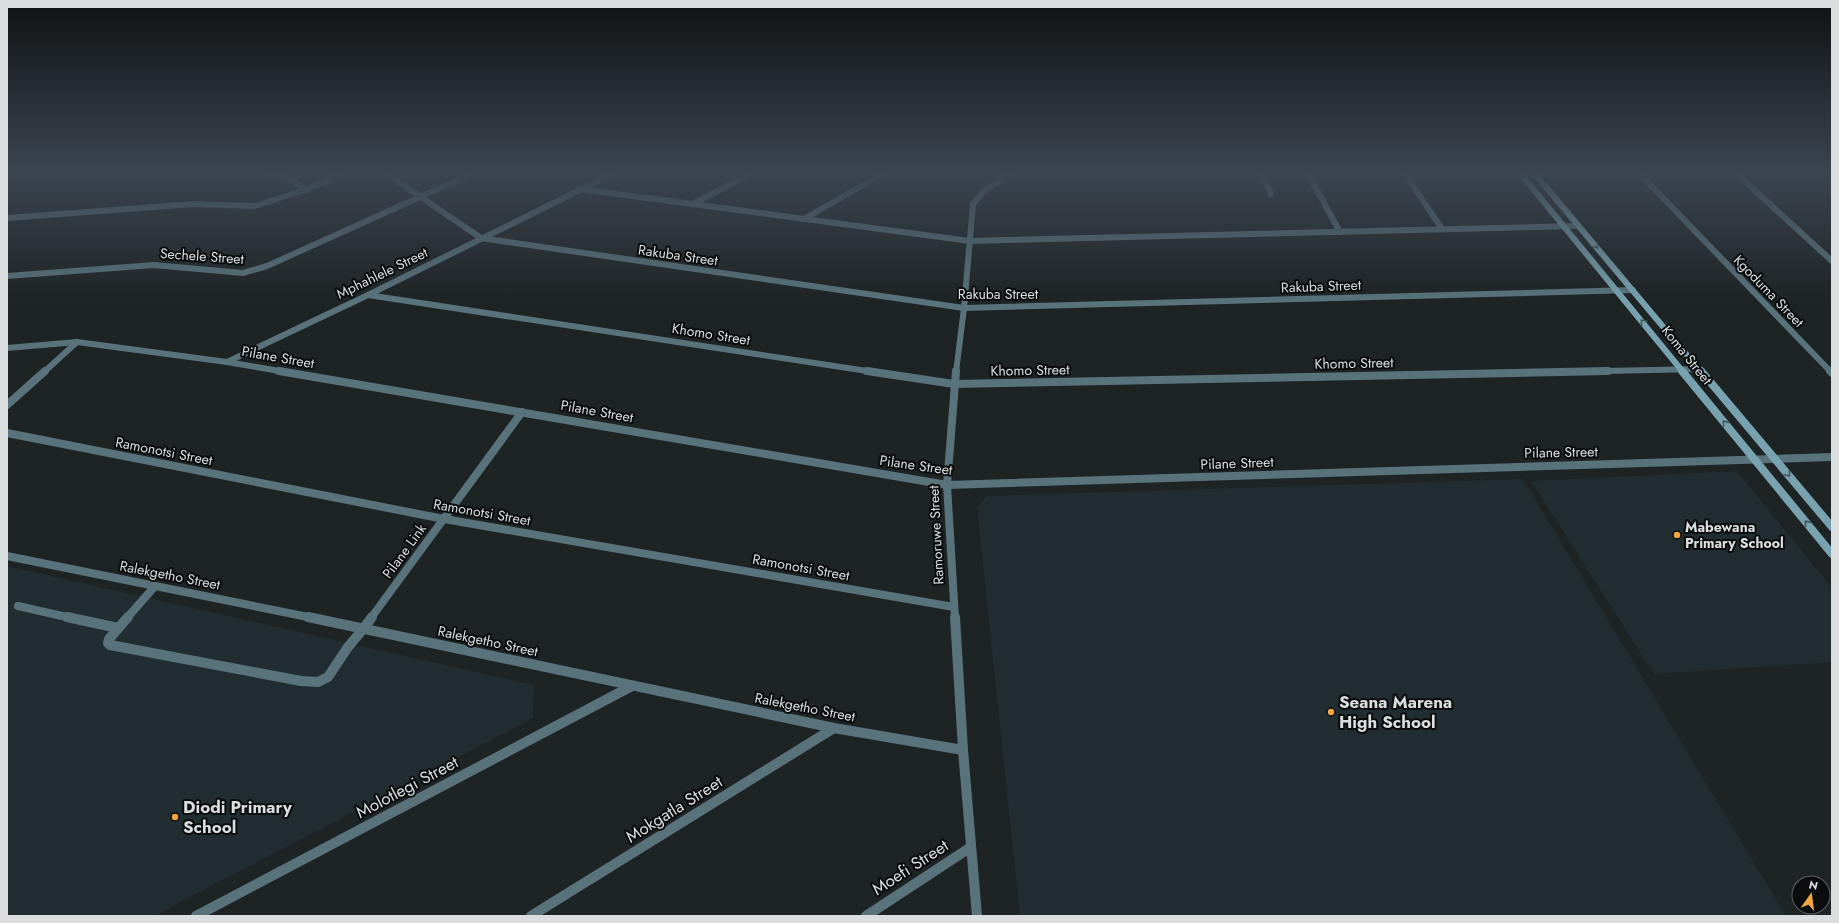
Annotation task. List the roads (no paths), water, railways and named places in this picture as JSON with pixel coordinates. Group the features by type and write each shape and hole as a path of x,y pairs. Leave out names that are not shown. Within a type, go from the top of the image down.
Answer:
{"main road":[{"name":"Koma Street","path":"1557,217 1832,554"},
{"name":"Koma Street","path":"1571,217 1832,527"}],"street":[{"path":"7,218 19,217"},
{"name":"Sechele Street","path":"7,276 154,265 243,273 267,266 374,217"},
{"name":"Rakuba Street","path":"451,217 481,238 590,256 964,308 1633,290"},
{"name":"Mphahlele Street","path":"227,362 368,295 524,217"},
{"path":"790,217 970,241 1578,226"},
{"name":"Ramoruwe Street","path":"973,217 964,308 954,384 947,485 964,750 977,916"},
{"path":"1332,217 1340,232"},
{"path":"1434,217 1442,229"},
{"name":"Kgoduma Street","path":"1682,217 1832,373"},
{"path":"1785,217 1832,261"},
{"name":"Khomo Street","path":"368,295 954,384 1699,368"},
{"path":"7,405 77,342"},
{"name":"Pilane Street","path":"7,348 77,342 227,362 947,485 1832,457"},
{"name":"Pilane Link","path":"118,628 109,639 108,643 113,647 301,681 318,682 328,677 348,647 364,628 522,412"},
{"name":"Ramonotsi Street","path":"7,433 444,519 954,606"},
{"name":"Ralekgetho Street","path":"7,556 364,628 834,728 964,750"},
{"path":"18,606 118,628 155,586"},
{"name":"Molotlegi Street","path":"196,916 632,686"},
{"name":"Mokgatla Street","path":"531,916 834,728"},
{"name":"Moefi Street","path":"866,916 971,847"}],"place":[{"name":"Mabewana Primary School","path":"1677,535"},
{"name":"Seana Marena High School","path":"1331,712"},
{"name":"Diodi Primary School","path":"175,817"}]}
